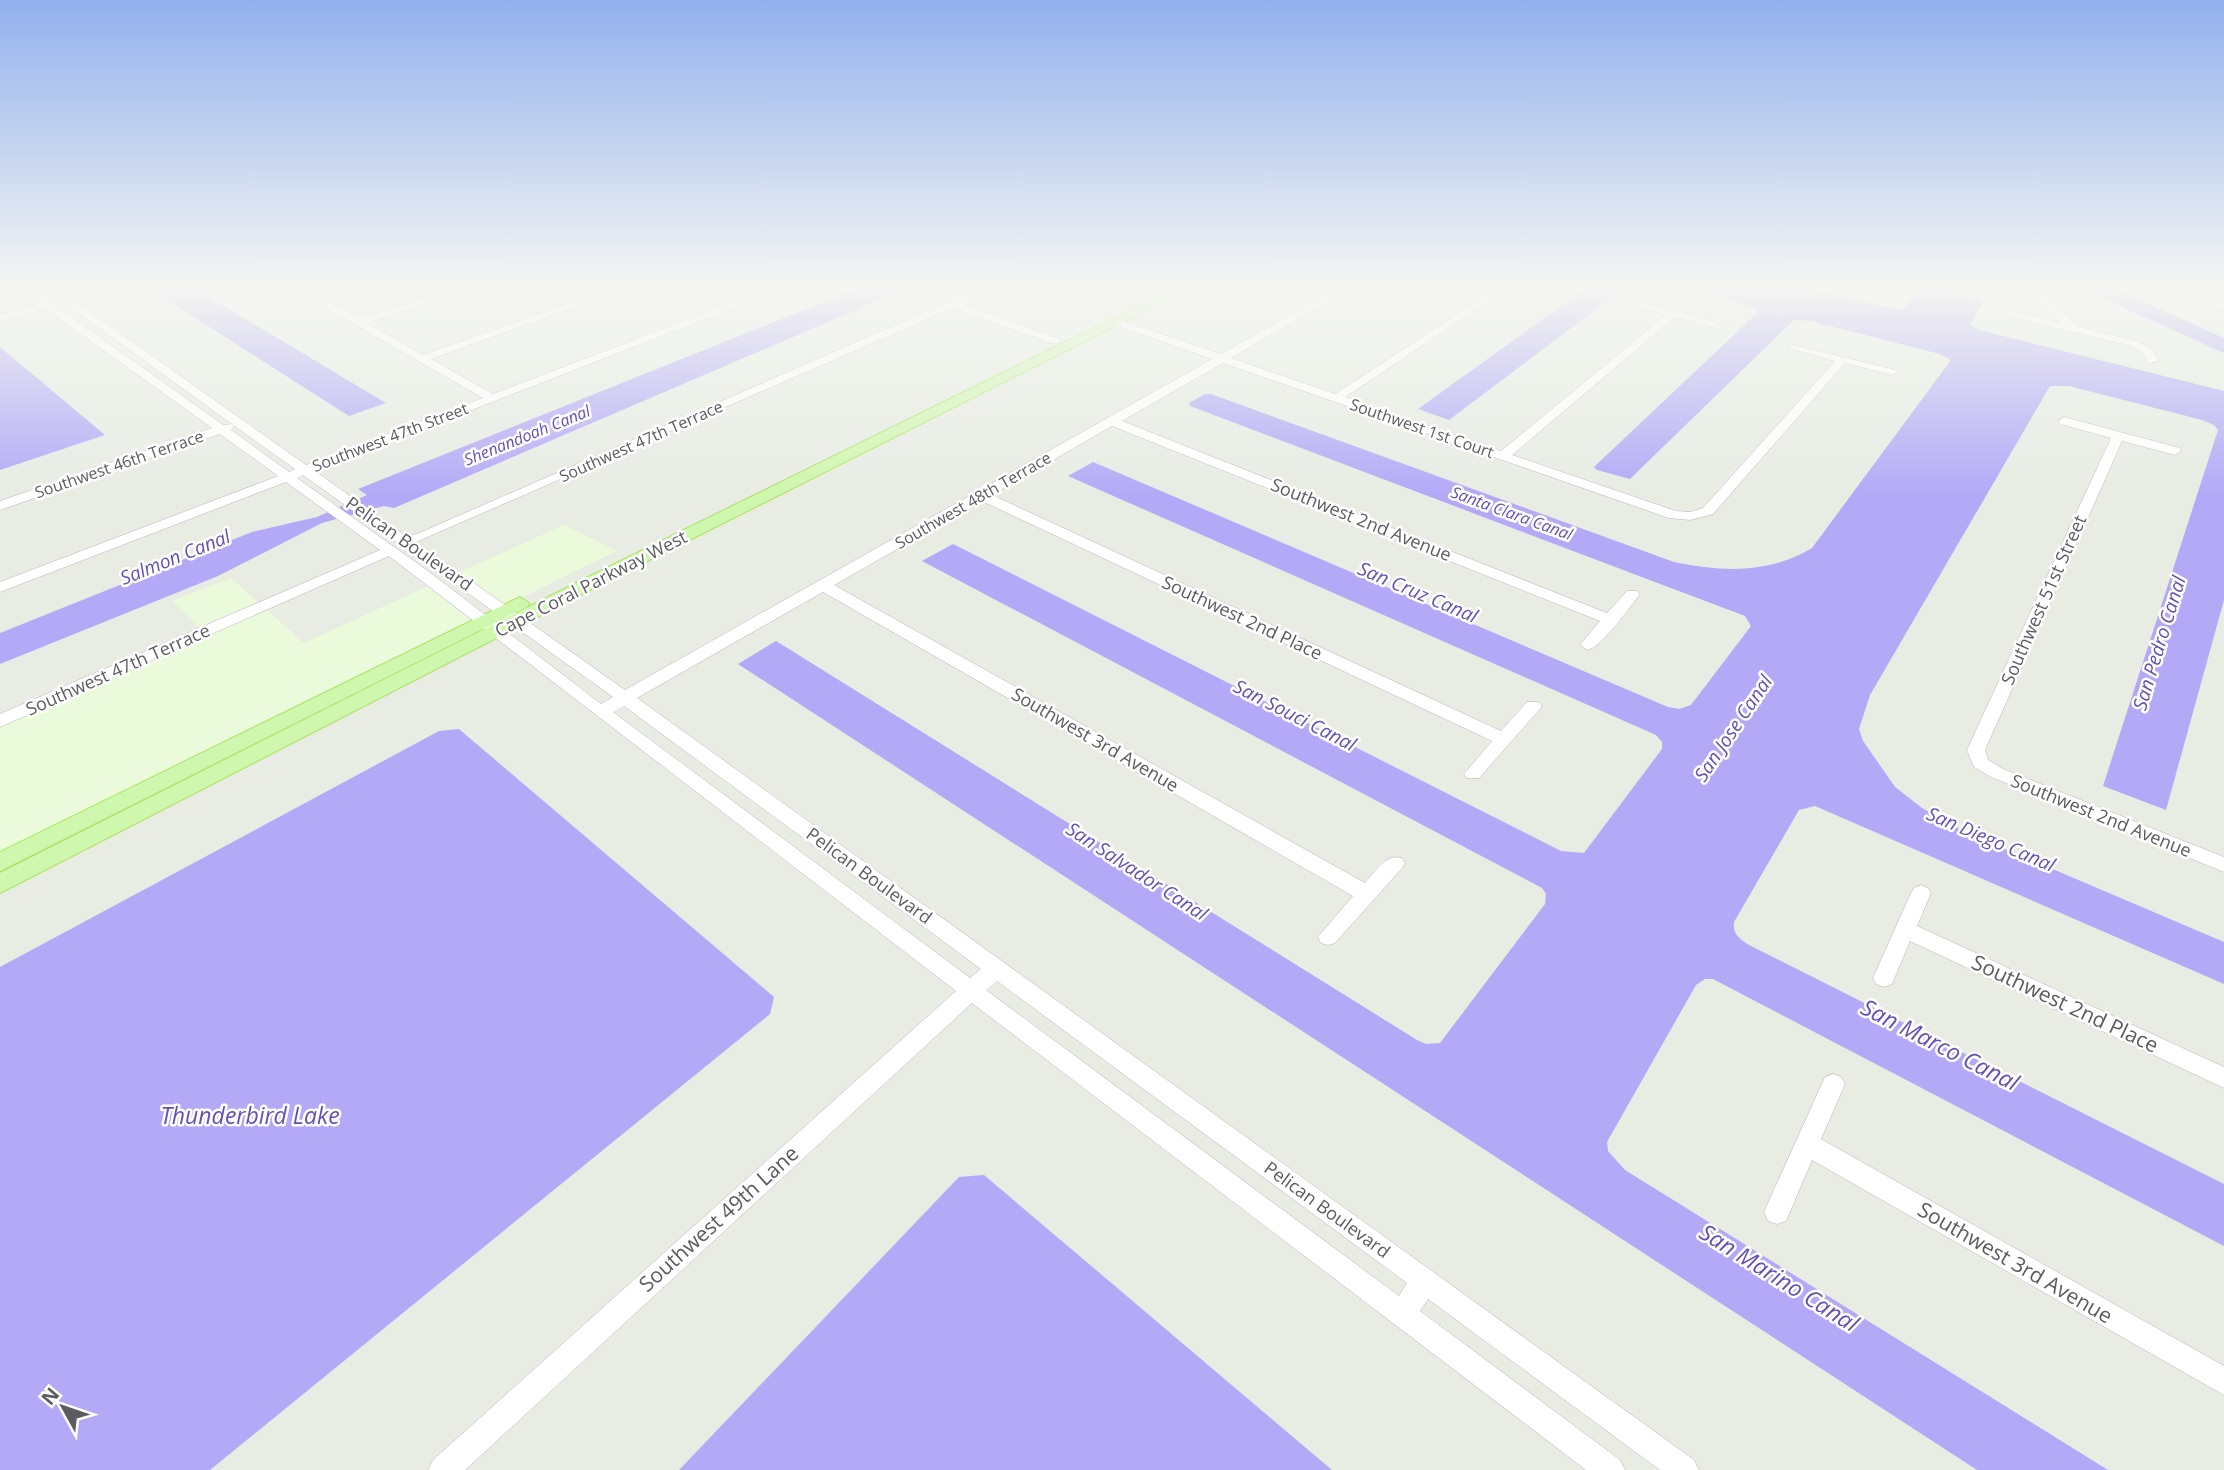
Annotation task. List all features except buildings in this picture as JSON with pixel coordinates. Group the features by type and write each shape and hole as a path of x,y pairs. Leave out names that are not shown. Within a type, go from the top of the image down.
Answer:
{"main road":[{"name":"Cape Coral Parkway West","path":"0,884 500,622 1024,357"},
{"path":"987,387 993,378 1035,357"},
{"name":"Cape Coral Parkway West","path":"0,862 1047,357"}],"street":[{"name":"Pelican Boulevard","path":"119,357 389,551 625,698 1684,1470"},
{"name":"Pelican Boulevard","path":"146,357 407,542 600,712 1610,1470"},
{"path":"417,357 492,398"},
{"path":"421,359 428,357"},
{"name":"Southwest 47th Street","path":"0,587 600,357"},
{"name":"Southwest 47th Terrace","path":"407,542 832,357"},
{"name":"Southwest 1st Court","path":"1214,357 1674,515 1690,516 1708,511 1843,359"},
{"name":"Southwest 48th Terrace","path":"600,712 1225,357"},
{"path":"1336,398 1399,357"},
{"path":"1503,456 1622,357"},
{"path":"1834,357 1892,372"},
{"path":"2151,357 2153,361"},
{"name":"Southwest 2nd Avenue","path":"1111,421 1611,620"},
{"path":"2064,422 2175,451"},
{"name":"Southwest 46th Terrace","path":"0,506 239,423"},
{"name":"Southwest 51st Street","path":"1980,763 1976,750 2118,436"},
{"name":"Southwest 2nd Place","path":"981,495 1504,739"},
{"path":"357,528 384,540 407,542"},
{"name":"Southwest 47th Terrace","path":"0,722 389,551"},
{"name":"Southwest 3rd Avenue","path":"822,585 1367,894"},
{"path":"1588,645 1632,594"},
{"path":"1473,774 1533,706"},
{"name":"Southwest 2nd Avenue","path":"1980,763 1997,773 2224,865"},
{"path":"1328,937 1395,863"},
{"path":"1884,978 1921,893"},
{"name":"Southwest 2nd Place","path":"1906,930 2224,1078"},
{"name":"Southwest 49th Lane","path":"443,1470 996,968"},
{"path":"1777,1212 1833,1084"},
{"name":"Southwest 3rd Avenue","path":"1807,1144 2224,1381"},
{"path":"1403,1315 1424,1280"}],"shaded area":[{"path":"564,525 617,551 506,605 460,572"},
{"path":"231,578 304,643 428,586 473,622 0,856 0,727 205,634 172,601"}],"water":[{"path":"0,357 11,357 105,435 0,470"},
{"path":"256,357 308,357 386,403 349,416"},
{"name":"Shenandoah Canal","path":"688,357 747,357 394,508 384,506 322,523 218,576 0,664 0,633 252,532 317,517 367,495 358,489"},
{"path":"1491,357 1533,357 1449,420 1418,409"},
{"path":"1711,357 1756,357 1630,479 1594,467"},
{"path":"1945,357 2086,357 2224,391 2224,600 2166,810 2103,786 2218,430 2214,425 2202,420 2069,386 2050,386 1870,695 1859,729 1863,741 1895,787 1922,808 1963,831 2224,942 2224,984 1815,806 1799,810 1734,922 1734,930 1737,936 1749,945 2224,1184 2224,1246 1713,979 1705,979 1696,985 1607,1142 1608,1151 1625,1170 2108,1470 1977,1470 738,664 776,641 1417,1040 1426,1044 1440,1043 1545,904 1546,894 1542,888 922,561 953,544 1561,851 1584,853 1662,749 1662,742 1656,735 1068,476 1093,462 1668,707 1679,709 1691,705 1751,626 1745,616 1190,406 1189,403 1205,394 1211,394 1674,562 1728,569 1779,563 1812,548 1951,360"},
{"name":"Thunderbird Lake","path":"459,729 774,997 770,1014 210,1470 0,1470 0,967 439,731"},
{"path":"984,1175 1332,1470 679,1470 959,1177"}],"water label":[{"name":"Santa Clara Canal","path":"1512,513"},
{"name":"Salmon Canal","path":"175,557"},
{"name":"San Cruz Canal","path":"1418,592"},
{"name":"San Pedro Canal","path":"2159,643"},
{"name":"San Souci Canal","path":"1295,715"},
{"name":"San Jose Canal","path":"1733,728"},
{"name":"San Diego Canal","path":"1991,839"},
{"name":"San Salvador Canal","path":"1137,871"},
{"name":"San Marco Canal","path":"1940,1045"},
{"name":"San Marino Canal","path":"1779,1278"}]}
